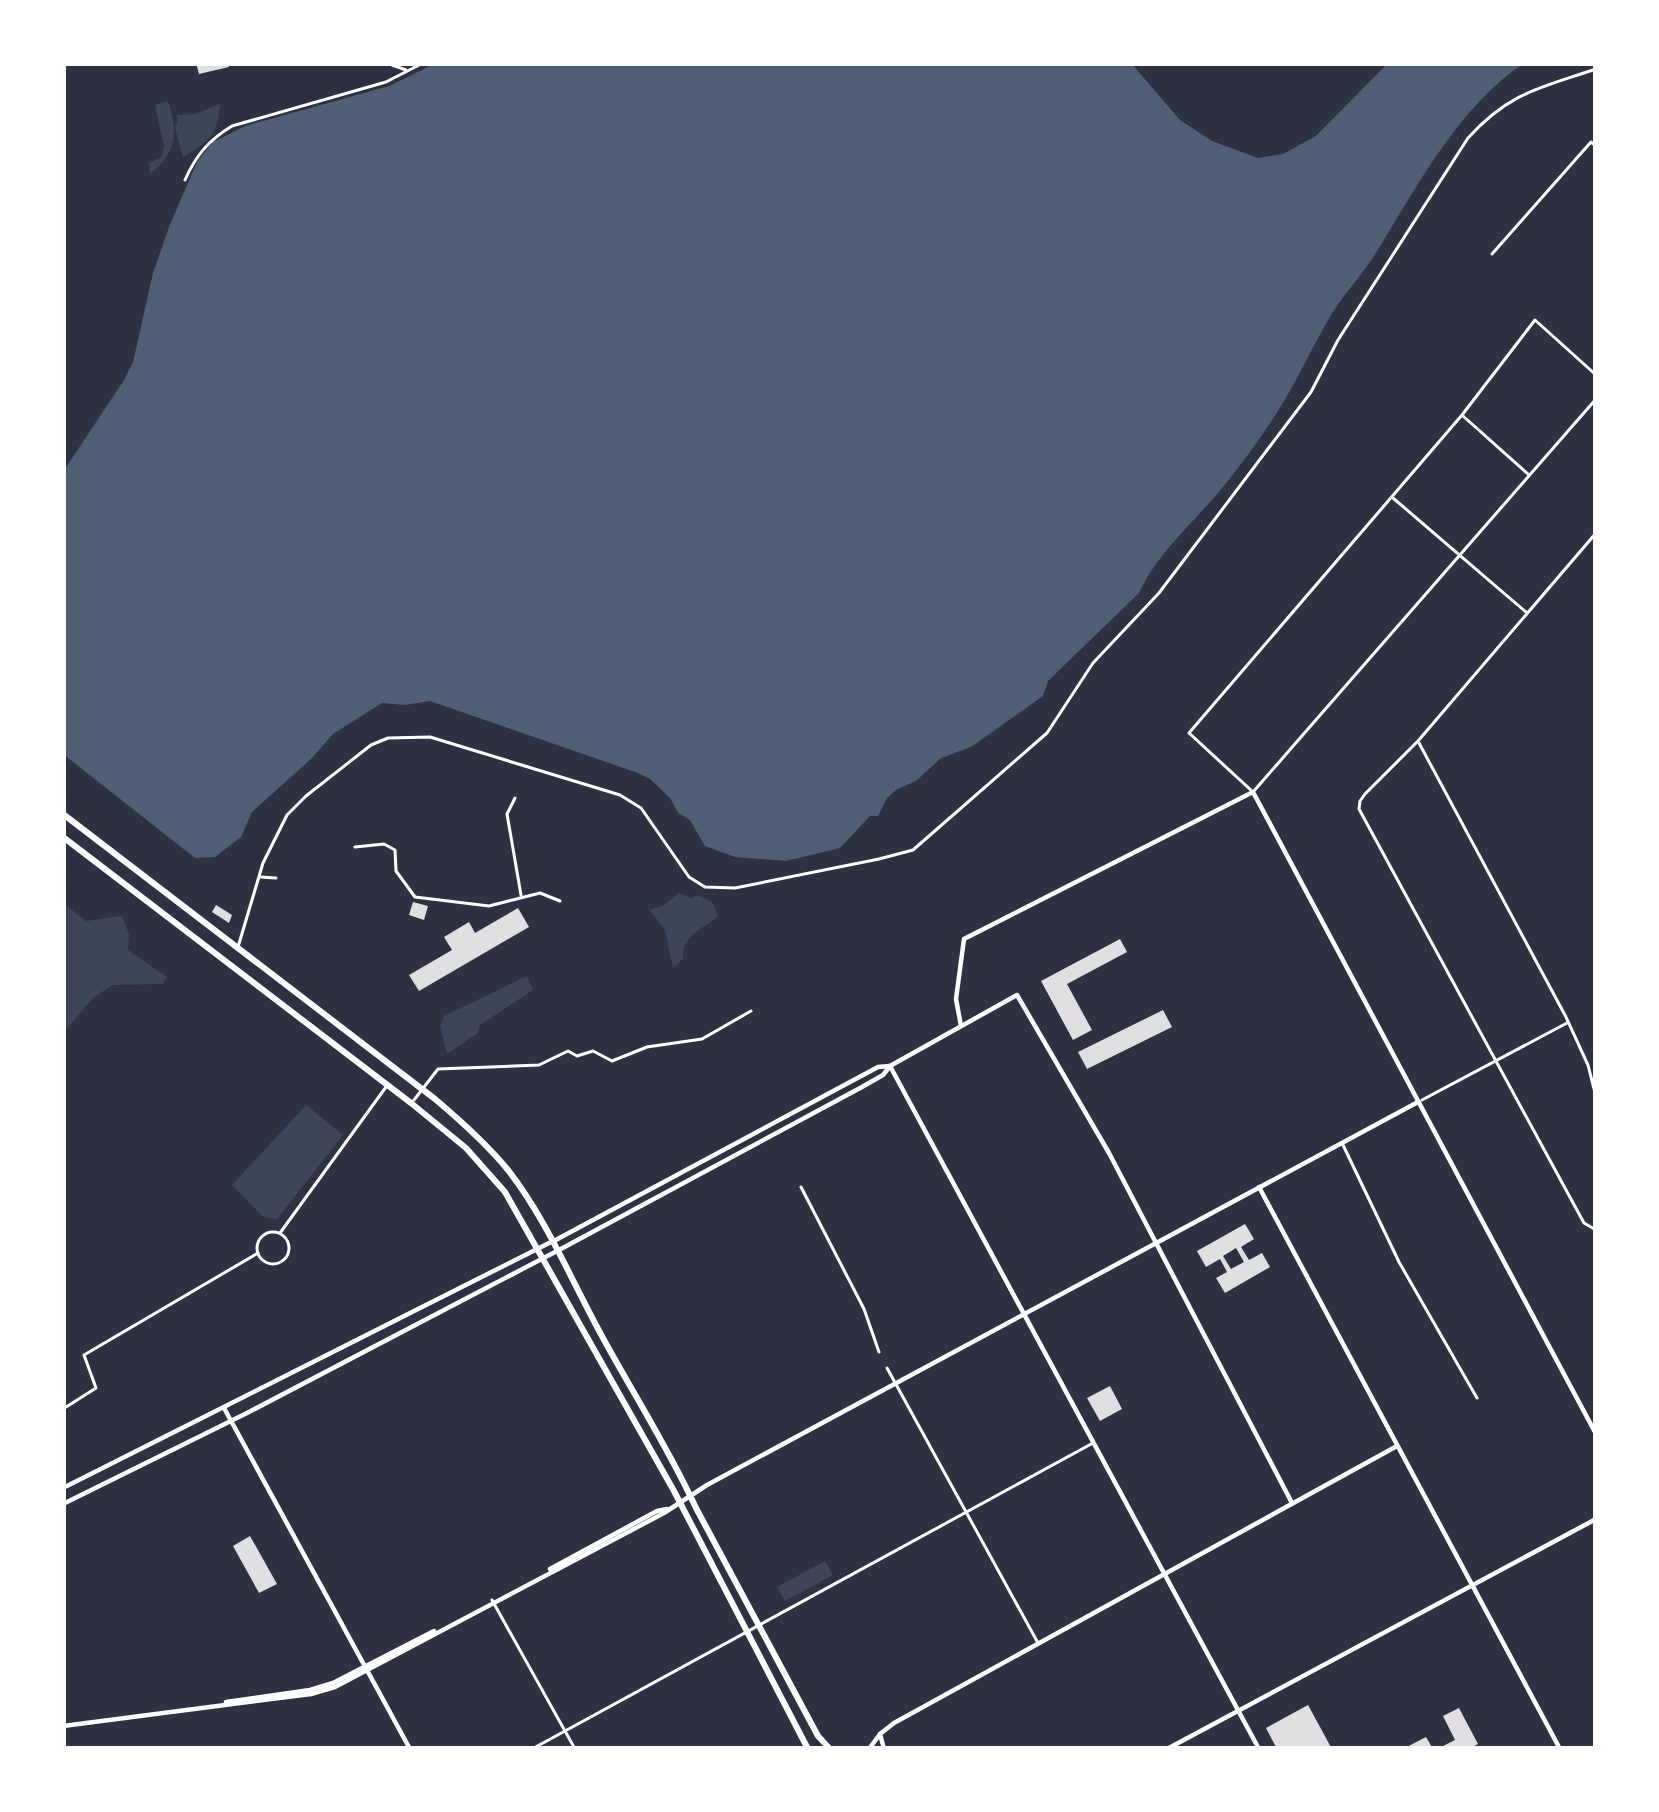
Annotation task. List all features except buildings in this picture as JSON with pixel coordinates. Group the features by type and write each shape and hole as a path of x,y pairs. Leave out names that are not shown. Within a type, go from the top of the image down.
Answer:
{"main road":[{"path":"63,814 422,1089 480,1137 508,1170 679,1469 818,1736 830,1749"},
{"path":"63,837 411,1103 490,1172 679,1502 808,1749"},
{"path":"190,934 201,920"}],"street":[{"path":"185,180 210,140 232,126 386,82 423,63"},
{"path":"392,65 407,71"},
{"path":"238,949 258,877 287,815 371,745 388,738 430,737 620,795 641,808 689,878 705,887 748,885 914,850 1047,733 1093,663 1159,593 1312,392 1338,340 1468,138 1490,114 1532,88 1596,69"},
{"path":"1492,254 1591,142 1596,146"},
{"path":"1596,374 1535,320 1462,415 1189,733 1253,792 1596,1434"},
{"path":"961,1026 956,999 964,939 1253,792 1596,399"},
{"path":"1462,415 1529,475"},
{"path":"1391,497 1528,615"},
{"path":"1596,533 1418,741 1365,794 1359,809 1584,1223 1596,1230"},
{"path":"1418,741 1569,1022 1596,1097"},
{"path":"515,798 507,814 522,899"},
{"path":"355,847 384,844 395,850 396,872 415,897 489,906 540,893 560,901"},
{"path":"258,877 276,878"},
{"path":"63,1504 685,1183 883,1075 890,1066 1014,995 1020,995 1157,1242 1292,1503"},
{"path":"411,1103 438,1069 539,1065 568,1051 577,1056 593,1052 612,1061 646,1047 702,1039 751,1011"},
{"path":"63,1724 311,1694 335,1687 1569,1022"},
{"path":"63,1488 552,1242 878,1067 890,1066"},
{"path":"890,1066 1258,1749"},
{"path":"280,1233 387,1086"},
{"path":"1342,1143 1399,1262 1477,1398"},
{"path":"722,1152 726,1161"},
{"path":"680,1174 685,1183"},
{"path":"801,1187 864,1309 879,1352"},
{"path":"1259,1187 1560,1749"},
{"path":"280,1233 289,1246 284,1260 269,1263 258,1253 258,1243 264,1234 280,1233"},
{"path":"63,1409 96,1388 84,1355 258,1253"},
{"path":"887,1368 1040,1645"},
{"path":"224,1408 410,1749"},
{"path":"532,1749 1093,1443"},
{"path":"869,1749 880,1734 912,1713 1397,1446"},
{"path":"1167,1749 1596,1519"},
{"path":"493,1601 575,1749"},
{"path":"880,1734 884,1749"}],"shaded area":[{"path":"436,63 1131,63 1180,120 1212,141 1258,158 1283,154 1316,136 1388,63 1525,63 1461,122 1331,315 1264,432 1165,553 1139,593 1048,681 1043,696 971,747 941,758 916,781 896,790 878,816 870,816 840,848 786,861 735,857 705,846 690,820 678,813 650,779 430,701 382,703 333,734 252,812 241,837 215,857 195,858 63,754 63,472 133,362 153,273 169,227 197,162 213,142 245,126 389,86"},
{"path":"168,101 173,142 150,174 149,163 161,157 164,146 155,105"},
{"path":"220,104 211,136 183,157 176,115 195,114"},
{"path":"679,893 713,903 718,917 689,939 683,959 673,968 665,930 650,910"},
{"path":"63,903 86,921 122,916 129,934 128,950 167,977 163,984 113,985 94,997 63,1033"},
{"path":"527,976 533,990 447,1054 440,1026 444,1016"},
{"path":"306,1105 343,1135 277,1219 263,1217 232,1185"},
{"path":"825,1561 833,1575 785,1601 777,1587"}]}
